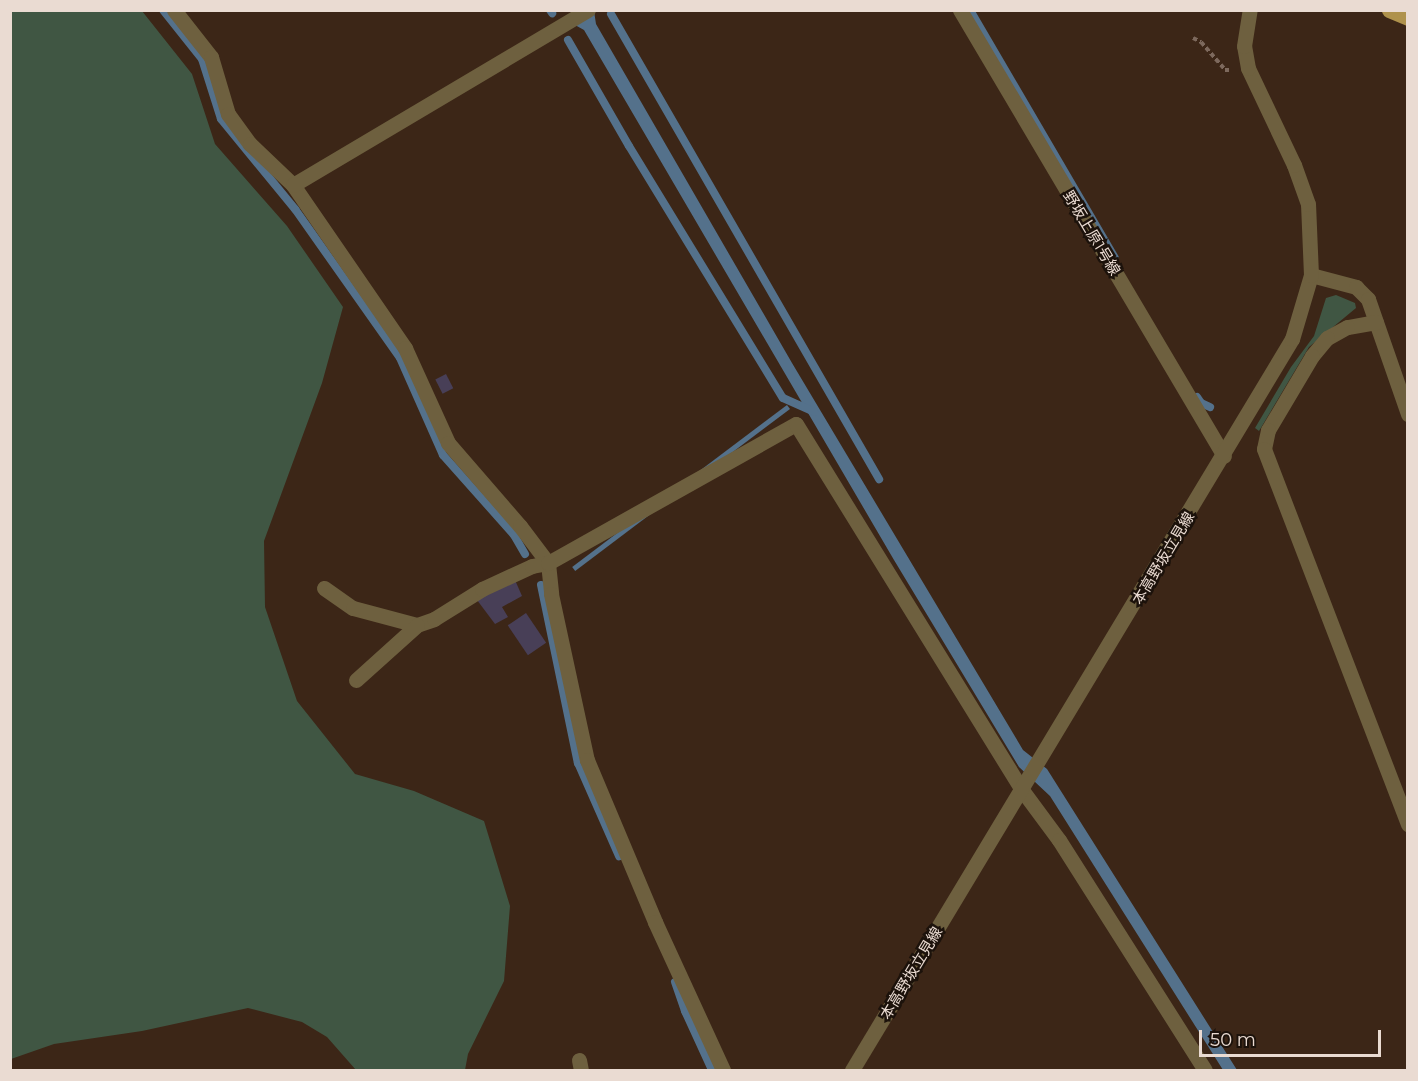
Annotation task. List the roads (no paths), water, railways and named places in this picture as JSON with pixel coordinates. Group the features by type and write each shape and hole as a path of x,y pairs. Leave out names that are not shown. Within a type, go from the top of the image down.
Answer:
{"main road":[{"path":"1389,10 1407,18"}],"street":[{"path":"174,10 211,57 228,114 250,144 293,185 405,348 448,444 520,526 548,563 551,594 587,760 655,922 723,1071"},
{"path":"293,185 588,10"},
{"name":"野坂上原1号線","path":"960,10 1224,456"},
{"name":"本高野坂立見線","path":"852,1071 1224,456 1292,339 1311,275 1308,204 1294,165 1251,74 1244,45 1250,10"},
{"path":"1311,275 1356,287 1368,299 1407,414"},
{"path":"1376,322 1347,327 1327,338 1312,356 1268,430 1264,449 1407,824"},
{"path":"356,680 417,625 434,619 482,589 532,566 548,563 796,424 1022,790 1059,840 1205,1071"},
{"path":"324,588 353,608 417,625"}],"water":[{"path":"571,11 594,11 596,24 792,363 1023,750 1047,769 1237,1070 1223,1070 1050,796 1019,767 894,560 584,30 575,25"},
{"path":"787,405 790,409 575,571 572,567"}],"waterway":[{"path":"163,10 202,59 221,119 295,209 400,358 443,455 514,535 525,554"},
{"path":"970,10 1115,258"},
{"path":"611,14 879,479"},
{"path":"568,40 629,146 783,398 814,412"},
{"path":"1197,397 1201,403 1210,407"},
{"path":"541,585 578,763 619,856"},
{"path":"675,982 685,1011 712,1070"}]}
